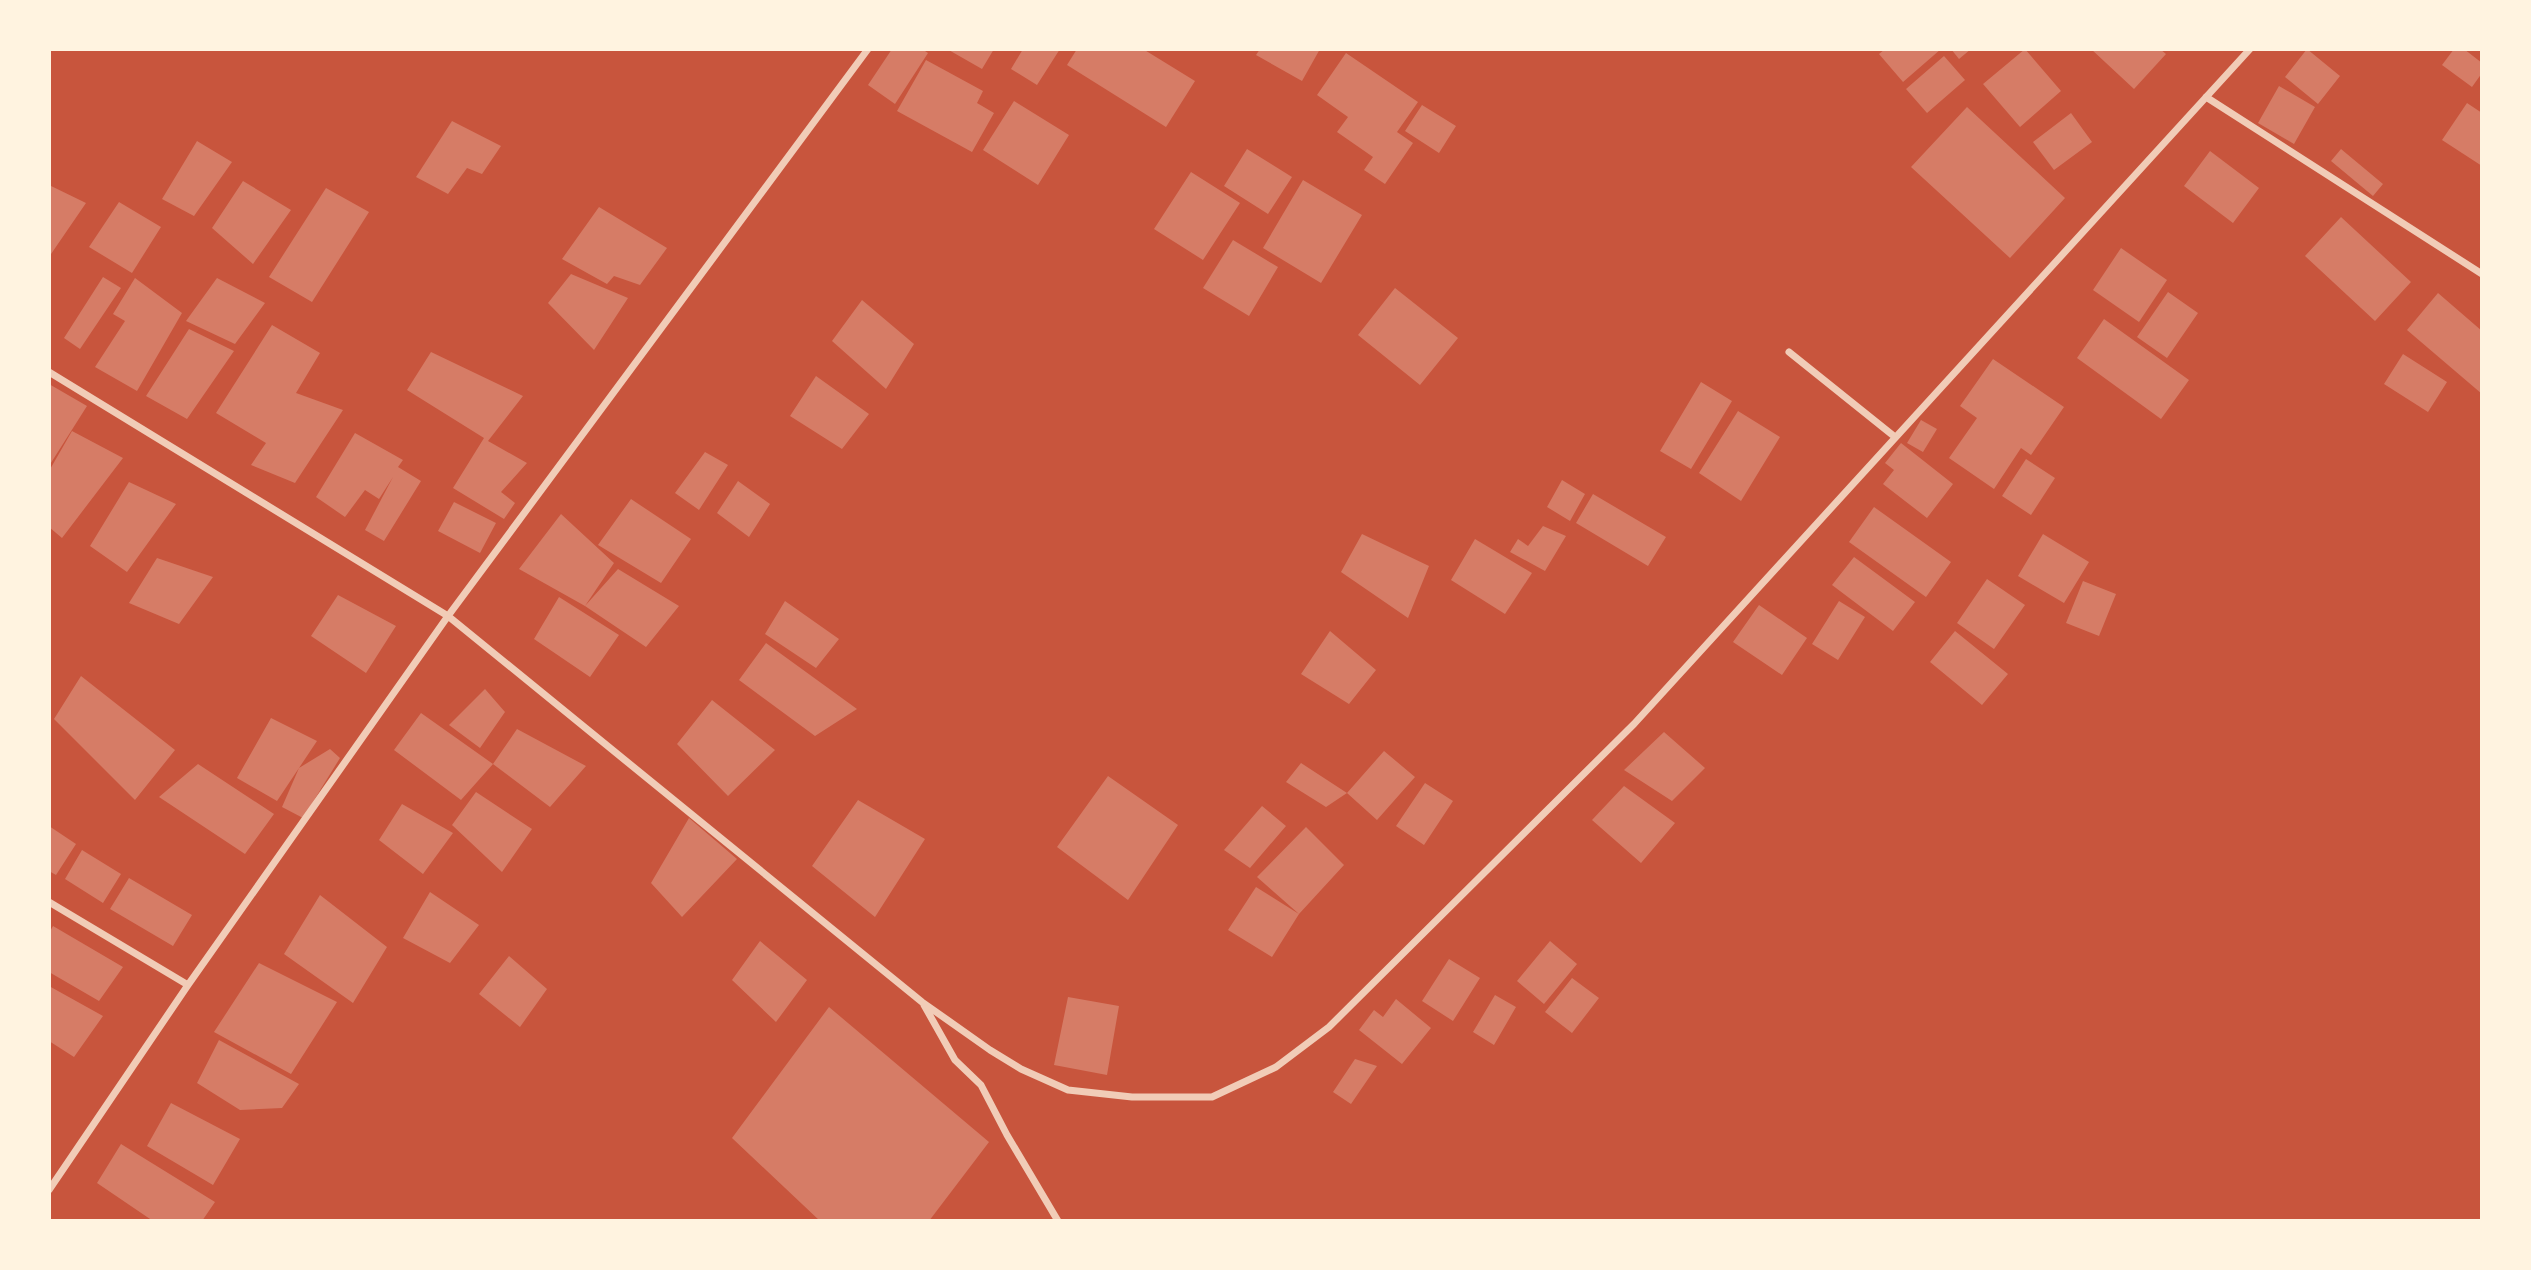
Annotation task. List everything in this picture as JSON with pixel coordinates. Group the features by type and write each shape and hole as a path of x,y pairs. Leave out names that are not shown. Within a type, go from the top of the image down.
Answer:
{"street":[{"path":"49,1190 188,985 448,616 868,49"},
{"path":"49,372 448,616 922,1002 990,1051 1021,1069 1068,1090 1132,1097 1212,1097 1276,1068 1329,1027 1634,724 2250,49"},
{"path":"2206,97 2482,274"},
{"path":"1789,352 1895,437"},
{"path":"49,902 188,985"},
{"path":"922,1002 956,1059 981,1085 1058,1221"}],"building":[{"path":"892,49 922,49 928,53 895,104 868,85"},
{"path":"947,49 994,49 982,69"},
{"path":"1023,49 1060,49 1037,85 1011,69"},
{"path":"1077,49 1143,49 1195,81 1166,127 1067,65"},
{"path":"1260,49 1320,49 1302,81 1256,55"},
{"path":"1885,49 1941,49 1903,82 1879,54"},
{"path":"1951,49 1971,49 1959,59"},
{"path":"2025,49 2061,91 2020,127 1983,84"},
{"path":"2091,49 2160,49 2166,54 2134,89"},
{"path":"2307,49 2340,76 2318,104 2285,77"},
{"path":"2454,49 2464,49 2482,63 2482,73 2472,87 2442,65"},
{"path":"1346,53 1418,102 1397,132 1413,143 1385,184 1364,170 1373,157 1337,132 1348,117 1317,95"},
{"path":"1944,56 1965,80 1927,113 1906,89"},
{"path":"926,60 983,91 977,103 994,113 972,152 897,111"},
{"path":"2279,86 2315,107 2294,144 2258,123"},
{"path":"1014,101 1069,135 1038,185 983,150"},
{"path":"2467,103 2482,113 2482,166 2442,140"},
{"path":"1422,105 1456,126 1439,153 1405,131"},
{"path":"1967,107 2065,198 2010,258 1911,167"},
{"path":"2071,113 2092,142 2054,170 2033,142"},
{"path":"452,121 501,146 482,174 467,168 448,194 416,177"},
{"path":"197,141 232,162 194,216 162,199"},
{"path":"1247,149 1292,177 1268,214 1224,186"},
{"path":"2341,149 2383,184 2373,196 2331,161"},
{"path":"2210,151 2259,188 2233,223 2184,186"},
{"path":"1191,172 1240,203 1203,260 1154,229"},
{"path":"1303,180 1362,215 1321,283 1263,248"},
{"path":"243,181 291,210 253,264 212,228"},
{"path":"49,185 86,203 49,257"},
{"path":"326,188 369,212 312,302 269,277"},
{"path":"119,202 161,227 132,273 89,247"},
{"path":"599,207 667,248 640,285 614,276 607,284 562,259"},
{"path":"2341,217 2411,282 2375,321 2305,256"},
{"path":"1233,240 1278,267 1249,316 1203,288"},
{"path":"2121,248 2167,280 2139,322 2093,290"},
{"path":"571,274 628,298 594,350 548,303"},
{"path":"103,277 121,288 80,349 64,338"},
{"path":"135,278 182,313 137,391 95,367 125,321 113,314"},
{"path":"217,278 265,303 235,344 186,321"},
{"path":"1395,288 1458,338 1420,385 1358,335"},
{"path":"2168,292 2198,313 2167,358 2137,337"},
{"path":"2438,293 2482,331 2482,394 2407,330"},
{"path":"862,300 914,344 886,389 832,341"},
{"path":"2104,319 2189,380 2161,419 2077,358"},
{"path":"272,325 320,353 296,393 343,410 295,483 251,465 266,443 216,413"},
{"path":"189,329 234,351 187,419 146,396"},
{"path":"431,352 523,396 488,441 527,463 501,492 515,503 504,519 453,488 484,438 407,390"},
{"path":"2403,354 2447,382 2428,412 2384,384"},
{"path":"1993,359 2064,407 2031,455 2021,448 1994,489 1949,458 1977,418 1960,406"},
{"path":"816,376 869,414 842,449 790,416"},
{"path":"1701,382 1732,401 1691,469 1660,451"},
{"path":"49,384 87,406 49,466"},
{"path":"1738,411 1780,437 1741,501 1699,473"},
{"path":"1921,420 1937,429 1923,452 1907,443"},
{"path":"72,431 123,458 62,538 49,527 49,471"},
{"path":"355,433 403,460 398,467 421,481 384,541 365,530 393,477 379,499 365,490 345,517 316,497"},
{"path":"1901,443 1953,484 1927,518 1883,484 1894,470 1885,463"},
{"path":"705,452 728,465 699,510 675,493"},
{"path":"2026,459 2055,478 2031,515 2002,496"},
{"path":"1562,480 1585,494 1570,521 1547,507"},
{"path":"738,481 770,504 749,537 717,513"},
{"path":"129,482 176,504 127,572 90,546"},
{"path":"1593,494 1666,537 1648,566 1576,523"},
{"path":"631,499 691,539 661,583 598,545"},
{"path":"454,502 496,523 480,553 438,531"},
{"path":"1874,507 1951,562 1926,597 1849,542"},
{"path":"561,514 614,563 585,606 519,569"},
{"path":"1543,526 1566,536 1545,571 1510,552 1518,539 1528,546"},
{"path":"1362,534 1429,566 1408,618 1341,572"},
{"path":"2043,534 2089,562 2064,603 2018,576"},
{"path":"1475,539 1532,573 1505,614 1451,580"},
{"path":"1854,557 1915,602 1893,631 1832,585"},
{"path":"157,558 213,577 179,624 129,603"},
{"path":"618,569 679,606 646,647 585,606"},
{"path":"1987,579 2025,605 1994,649 1957,623"},
{"path":"2083,581 2116,594 2099,636 2066,623"},
{"path":"338,595 396,626 366,673 311,636"},
{"path":"559,597 619,635 590,677 534,639"},
{"path":"785,601 839,639 816,668 765,634"},
{"path":"1839,601 1865,617 1838,660 1812,644"},
{"path":"1759,605 1807,638 1782,675 1733,642"},
{"path":"1330,631 1376,670 1349,704 1301,674"},
{"path":"1955,631 2008,674 1982,705 1930,662"},
{"path":"766,643 857,709 815,736 739,680"},
{"path":"81,676 175,750 135,800 54,719"},
{"path":"485,689 505,712 480,748 449,725"},
{"path":"712,700 775,750 728,796 677,744"},
{"path":"421,713 493,764 461,800 394,750"},
{"path":"271,718 317,741 277,801 237,778"},
{"path":"517,729 586,766 550,807 493,764"},
{"path":"1664,732 1705,768 1672,801 1624,770"},
{"path":"330,749 340,758 303,818 282,807 299,768"},
{"path":"1384,751 1415,777 1377,820 1347,793"},
{"path":"1301,763 1347,793 1326,807 1286,782"},
{"path":"198,764 274,814 245,854 159,797"},
{"path":"1108,776 1178,825 1128,900 1057,847"},
{"path":"1425,783 1453,801 1424,845 1396,826"},
{"path":"1624,786 1675,823 1641,863 1592,820"},
{"path":"476,792 532,829 502,872 452,825"},
{"path":"858,800 925,839 875,917 812,866"},
{"path":"402,804 453,833 423,874 379,840"},
{"path":"1262,806 1286,826 1250,868 1224,850"},
{"path":"689,818 737,859 682,917 651,883"},
{"path":"49,826 76,844 56,875 49,871"},
{"path":"1306,827 1344,865 1299,914 1257,877"},
{"path":"82,850 121,874 103,903 65,879"},
{"path":"129,878 192,915 173,946 110,909"},
{"path":"1256,887 1299,914 1272,957 1228,930"},
{"path":"430,892 479,925 450,963 403,938"},
{"path":"320,895 387,947 353,1003 284,954"},
{"path":"53,926 123,967 99,1001 49,972 49,933"},
{"path":"760,941 807,980 776,1022 732,980"},
{"path":"1550,941 1577,964 1544,1004 1517,981"},
{"path":"509,956 547,989 520,1027 479,994"},
{"path":"1449,959 1480,978 1453,1021 1422,1001"},
{"path":"259,963 337,1002 291,1074 214,1032"},
{"path":"1572,978 1599,998 1572,1033 1545,1012"},
{"path":"49,986 103,1016 74,1057 49,1041"},
{"path":"1495,995 1516,1007 1494,1045 1473,1032"},
{"path":"1068,997 1119,1006 1107,1075 1054,1065"},
{"path":"1396,999 1431,1028 1402,1064 1359,1030 1374,1010 1383,1017"},
{"path":"829,1007 989,1142 929,1221 820,1221 732,1138"},
{"path":"219,1040 299,1084 282,1108 240,1110 197,1083"},
{"path":"1355,1059 1377,1066 1351,1104 1333,1092"},
{"path":"171,1103 240,1139 213,1185 147,1146"},
{"path":"121,1144 215,1202 202,1221 153,1221 97,1183"}]}
